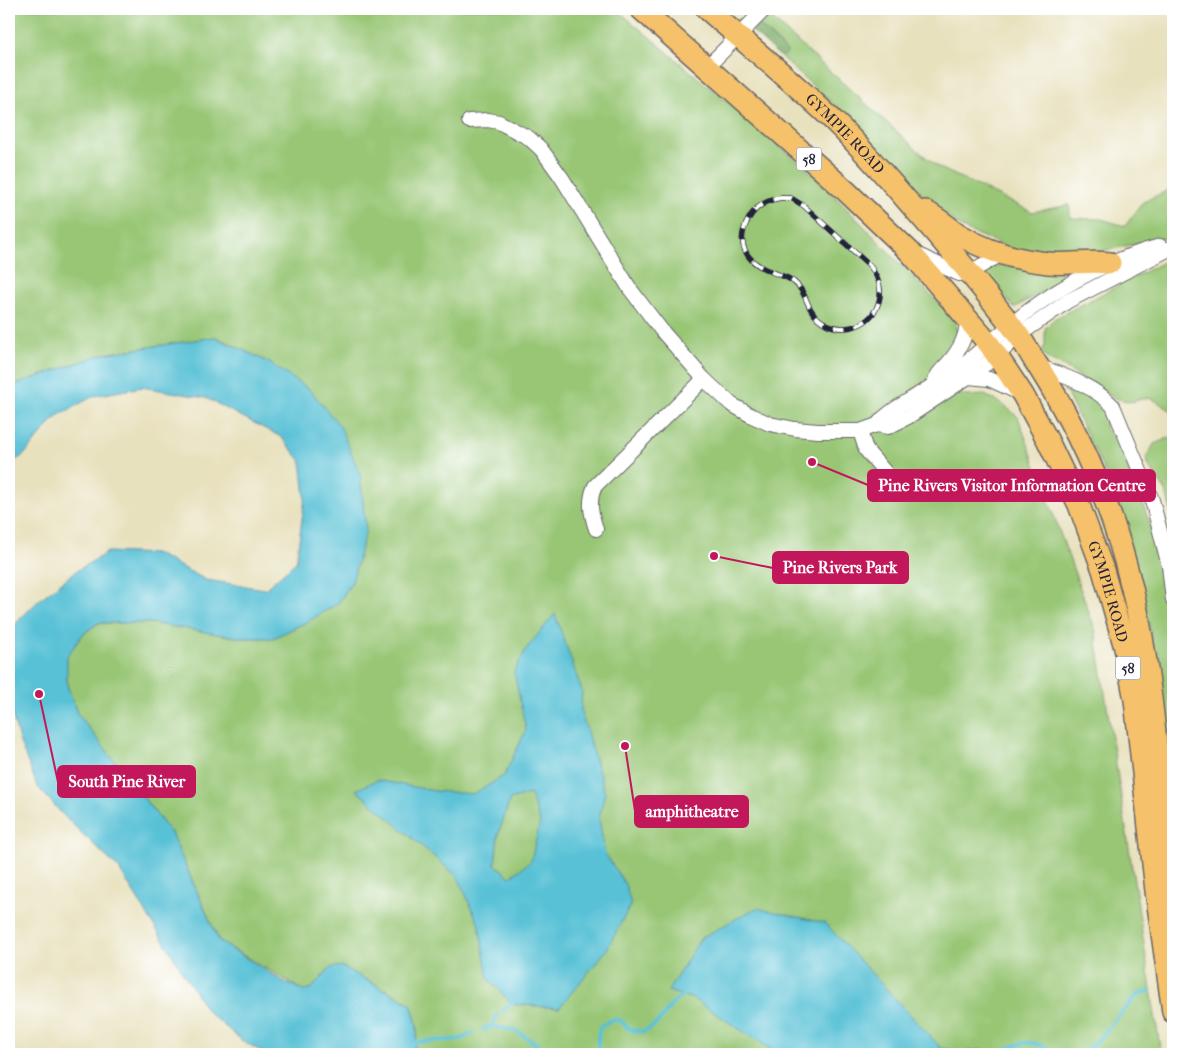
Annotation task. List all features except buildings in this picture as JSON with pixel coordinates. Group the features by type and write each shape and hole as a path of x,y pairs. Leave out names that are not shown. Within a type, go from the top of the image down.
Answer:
{"highway":[{"name":"GYMPIE ROAD","path":"641,9 910,252 968,318 993,350 1023,395 1047,439 1079,505 1103,570 1125,648 1135,700 1156,891 1173,1012"},
{"name":"GYMPIE ROAD","path":"707,9 839,126 908,201 1015,330 1070,420 1088,459 1118,537 1132,588 1146,665 1173,900"},
{"path":"908,201 940,219 961,235 982,246 1019,258 1048,263 1110,262"}],"street":[{"path":"706,67 765,9"},
{"path":"469,121 488,120 499,122 529,138 542,149 630,289 662,331 704,379 731,404 752,416 770,424 795,429 818,432 860,431 877,425 888,426 908,417 968,377 993,350 1070,282 1110,262 1173,243"},
{"path":"1015,330 1173,247"},
{"name":"GYMPIE ROAD","path":"910,252 960,274 969,273"},
{"path":"969,273 1003,253"},
{"path":"931,387 938,373 960,348 966,332 968,318"},
{"path":"877,425 885,415 931,387 973,358 993,350"},
{"path":"1038,366 1079,382 1104,397 1112,406 1152,500 1169,566 1173,600"},
{"path":"968,377 989,379 1023,395"},
{"path":"596,529 590,506 591,494 595,486 704,379"},
{"path":"860,431 866,450 885,472"}],"green space":[{"path":"9,9 616,9 813,174 954,319 957,332 955,341 942,359 963,396 985,395 1001,403 1018,417 1095,629 1161,1054 412,1054 417,1029 411,1004 368,980 330,968 311,989 303,990 219,941 171,833 77,713 67,685 66,656 83,634 98,623 151,623 242,638 273,638 309,621 338,603 352,582 310,390 268,362 216,337 103,354 9,387"},
{"path":"770,17 938,167 1032,212 1069,205 1071,218 1101,219 1125,226 1143,202 1173,188 1173,236 1083,255 1017,251 964,229 940,212 830,101 782,58 788,52 758,24"},
{"path":"758,24 788,52 782,58 752,31"},
{"path":"1173,257 1173,412 1151,398 1131,402 1114,398 1061,365 1049,360 1041,351 1045,346 1045,328 1054,319"},
{"path":"1007,263 1074,273 1014,308 986,274 993,268"},
{"path":"1058,380 1102,401 1107,410 1105,429 1124,447 1156,543 1154,553 1162,560 1173,690 1173,815 1162,698 1142,587 1114,491 1067,394"},
{"path":"1173,436 1173,521 1166,491 1148,465 1147,457 1154,444"}],"water":[{"path":"215,337 268,362 310,390 340,426 360,474 366,530 352,582 338,603 309,621 273,638 242,638 151,623 98,623 83,634 67,656 67,685 77,713 171,833 219,941 283,981 303,990 311,989 330,968 341,966 411,1004 417,1029 412,1054 266,1054 241,1040 207,1011 119,869 64,816 37,786 19,740 9,703 9,651 14,625 39,600 76,571 108,552 157,554 206,580 265,589 296,562 305,497 301,461 281,437 206,398 142,387 94,396 57,416 24,455 9,464 9,387 103,354"},
{"path":"555,614 582,691 581,711 605,793 599,818 605,854 625,884 631,904 606,951 559,1008 512,1004 488,978 479,925 458,877 356,790 377,780 435,791 473,794 504,776 526,730 514,672 526,649","holes":["530,794 540,822 531,861 510,877 495,864 498,835 510,800"]},
{"path":"756,908 825,923 941,1048 964,1052 983,1049 983,1054 778,1054 693,999 668,991 701,938"}],"waterway":[{"path":"1075,1054 1083,1053 1099,1039 1138,994 1149,991"},
{"path":"483,1029 492,1026 516,1031 543,1048 570,1053 598,1049 600,1027 611,1020 620,1020 629,1029 643,1032 661,1019 673,1003 685,994"},
{"path":"503,1011 514,1001"},
{"path":"492,1026 497,1015"},
{"path":"412,1044 461,1039 473,1033"},
{"path":"995,1054 1027,1043 1040,1045 1058,1054"}],"railway":[{"path":"781,198 791,198 804,206 870,266 880,287 880,298 874,312 863,323 852,327 839,328 822,322 813,313 802,291 794,282 762,267 749,257 745,251 743,244 744,228 754,211 770,200 781,198"}],"place":[{"name":"Pine Rivers Visitor Information Centre","path":"812,462"},
{"name":"Pine Rivers Park","path":"714,556"},
{"name":"South Pine River","path":"39,694"},
{"name":"amphitheatre","path":"625,746"}]}
